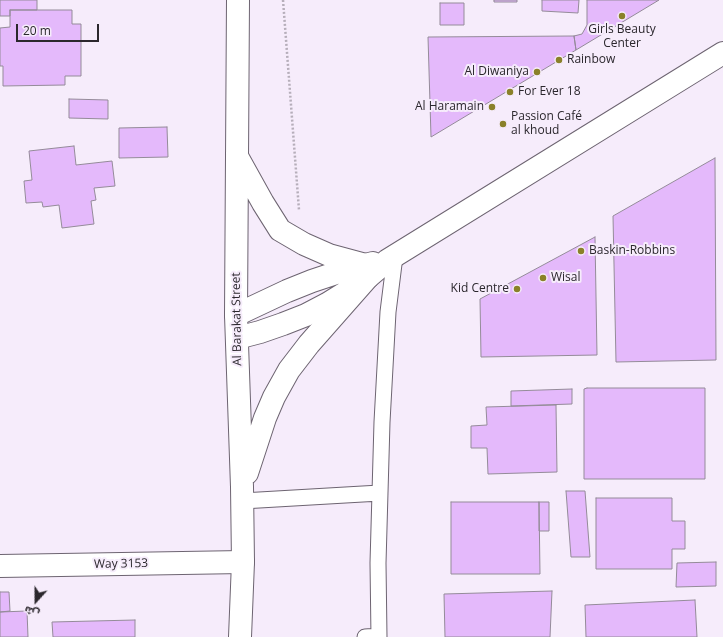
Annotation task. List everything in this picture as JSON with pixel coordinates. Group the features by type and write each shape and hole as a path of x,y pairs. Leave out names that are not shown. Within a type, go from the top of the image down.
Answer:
{"street":[{"name":"Al Barakat Street","path":"238,0 236,315 243,562 240,637"},
{"path":"237,338 260,332 306,315 327,304 343,294 367,271 391,258 723,54"},
{"path":"237,157 280,230 304,244 367,271"},
{"path":"236,315 293,288 339,272 367,271"},
{"path":"242,494 265,418 274,397 289,370 367,271"},
{"name":"Way 3153","path":"0,566 243,562"}],"lane":[{"path":"365,637 379,637 378,563 382,422 391,258"},
{"path":"242,494 380,493"}],"path":[{"path":"283,0 298,203 304,244"}],"building":[{"path":"0,0 37,0 37,10 10,10 10,16 0,16"},
{"path":"494,0 517,0 517,2 494,2"},
{"path":"542,0 579,0 578,13 542,11"},
{"path":"587,0 659,0 576,50 574,36 582,34 587,25"},
{"path":"440,3 464,3 464,25 440,25"},
{"path":"10,10 72,10 72,24 81,24 81,76 65,76 65,85 3,86 3,66 0,66 0,28 10,27"},
{"path":"574,36 576,50 431,137 428,37"},
{"path":"69,99 108,100 108,119 69,118"},
{"path":"167,127 168,157 119,158 119,128"},
{"path":"74,146 76,165 112,161 115,186 94,188 96,200 91,201 94,224 62,228 59,205 43,207 42,202 26,203 24,181 32,180 29,151"},
{"path":"715,158 716,360 616,362 613,216"},
{"path":"595,237 597,355 481,357 480,299"},
{"path":"705,388 705,479 584,479 584,389"},
{"path":"572,389 572,404 511,406 511,391"},
{"path":"556,405 557,472 488,474 487,448 471,448 471,426 487,425 486,407"},
{"path":"566,491 585,491 590,557 571,557"},
{"path":"596,498 672,498 672,521 685,521 685,549 672,549 672,569 596,569"},
{"path":"451,502 539,502 540,574 451,574"},
{"path":"539,502 549,502 549,531 539,531"},
{"path":"716,562 716,586 676,587 677,563"},
{"path":"552,591 550,637 445,637 444,594"},
{"path":"0,592 9,592 10,611 0,612"},
{"path":"695,600 697,637 586,637 585,605"},
{"path":"27,611 28,637 0,637 0,612"},
{"path":"135,620 135,637 53,637 52,622"}],"place":[{"name":"Girls Beauty Center","path":"622,16"},
{"name":"Rainbow","path":"559,60"},
{"name":"Al Diwaniya","path":"537,72"},
{"name":"For Ever 18","path":"510,92"},
{"name":"Al Haramain","path":"492,107"},
{"name":"Passion Café al khoud","path":"503,124"},
{"name":"Baskin-Robbins","path":"581,251"},
{"name":"Wisal","path":"543,278"},
{"name":"Kid Centre","path":"517,289"}]}
